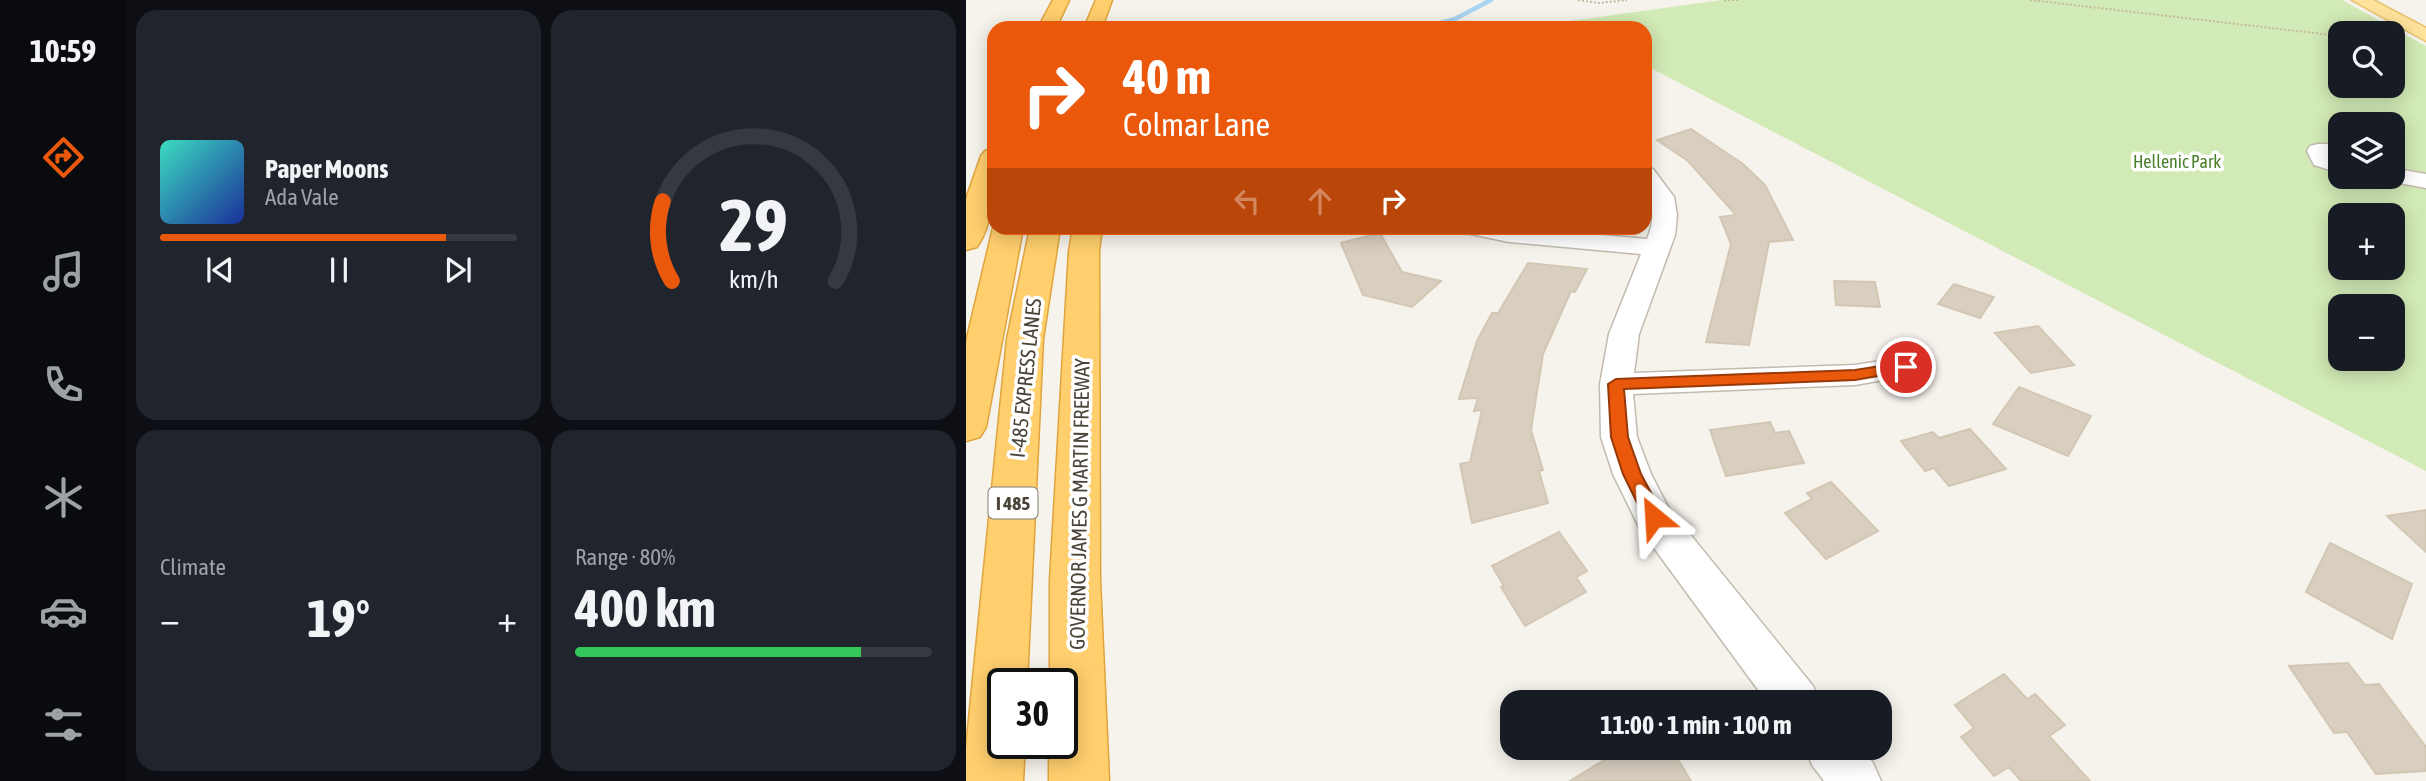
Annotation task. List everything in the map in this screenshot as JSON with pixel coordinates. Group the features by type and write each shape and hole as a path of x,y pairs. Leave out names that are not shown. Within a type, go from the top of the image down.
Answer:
{"highway":[{"path":"1050,21 1061,0"},
{"path":"1096,21 1104,0"},
{"path":"966,241 987,177"},
{"name":"I-485 EXPRESS LANES","path":"966,427 1007,235"},
{"name":"I-485 EXPRESS LANES","path":"993,781 1024,339 1044,235"},
{"name":"GOVERNOR JAMES G MARTIN FREEWAY","path":"1079,781 1075,580 1086,235"}],"main road":[{"path":"2360,0 2426,35"}],"street":[{"path":"2328,148 2318,151 2322,160 2328,162"},
{"path":"2405,160 2426,164"},
{"path":"2405,177 2426,181"},
{"path":"1652,183 1662,197 1665,215 1657,248 1624,334 1616,384 1619,437 1632,474 1654,517 1787,690"},
{"path":"1520,235 1657,248"},
{"path":"1616,384 1855,375 1906,367"},
{"path":"1840,760 1855,781"}],"path":[{"path":"1578,0 1599,3 1627,0"},
{"path":"1724,0 1739,0"},
{"path":"2030,0 2328,35"}],"green space":[{"name":"Hellenic Park","path":"1722,0 2342,0 2380,21 2328,21 2328,98 2405,98 2405,34 2426,46 2426,471 1652,69 1652,21 1570,21"}],"building":[{"path":"1691,129 1743,164 1765,185 1793,240 1769,242 1749,345 1706,342 1731,244 1720,217 1736,215 1688,161 1657,140"},
{"path":"1381,235 1402,272 1441,281 1412,307 1363,295 1341,243"},
{"path":"1528,263 1587,269 1575,292 1571,291 1543,354 1531,430 1543,470 1539,471 1548,503 1472,523 1460,464 1470,462 1482,410 1474,411 1478,398 1459,399 1477,341 1492,313 1498,313"},
{"path":"1834,281 1875,282 1880,307 1836,305"},
{"path":"1954,284 1994,297 1980,318 1938,304"},
{"path":"2038,326 2074,365 2031,373 1995,333"},
{"path":"2019,387 2091,416 2068,456 1993,424"},
{"path":"1770,422 1775,433 1789,431 1804,463 1726,476 1710,430"},
{"path":"1970,429 2006,469 1949,486 1934,468 1925,471 1901,441 1933,432 1939,438"},
{"path":"1831,482 1878,531 1826,559 1785,513 1812,499 1807,493"},
{"path":"2426,510 2426,552 2387,516"},
{"path":"1559,532 1587,571 1576,577 1586,592 1525,626 1501,587 1504,586 1492,566"},
{"path":"2330,543 2412,584 2392,639 2306,592"},
{"path":"2348,663 2365,685 2379,684 2426,747 2426,771 2376,774 2347,732 2334,733 2289,666"},
{"path":"2004,674 2027,699 2035,694 2065,725 2049,736 2090,781 2021,781 2009,767 1994,776 1961,737 1974,728 1955,705"},
{"path":"1604,760 1678,760 1691,781 1570,781"}],"waterway":[{"path":"1448,21 1491,0"}],"route":[{"path":"1654,517 1632,474 1619,437 1616,384 1855,375 1906,367"}]}
